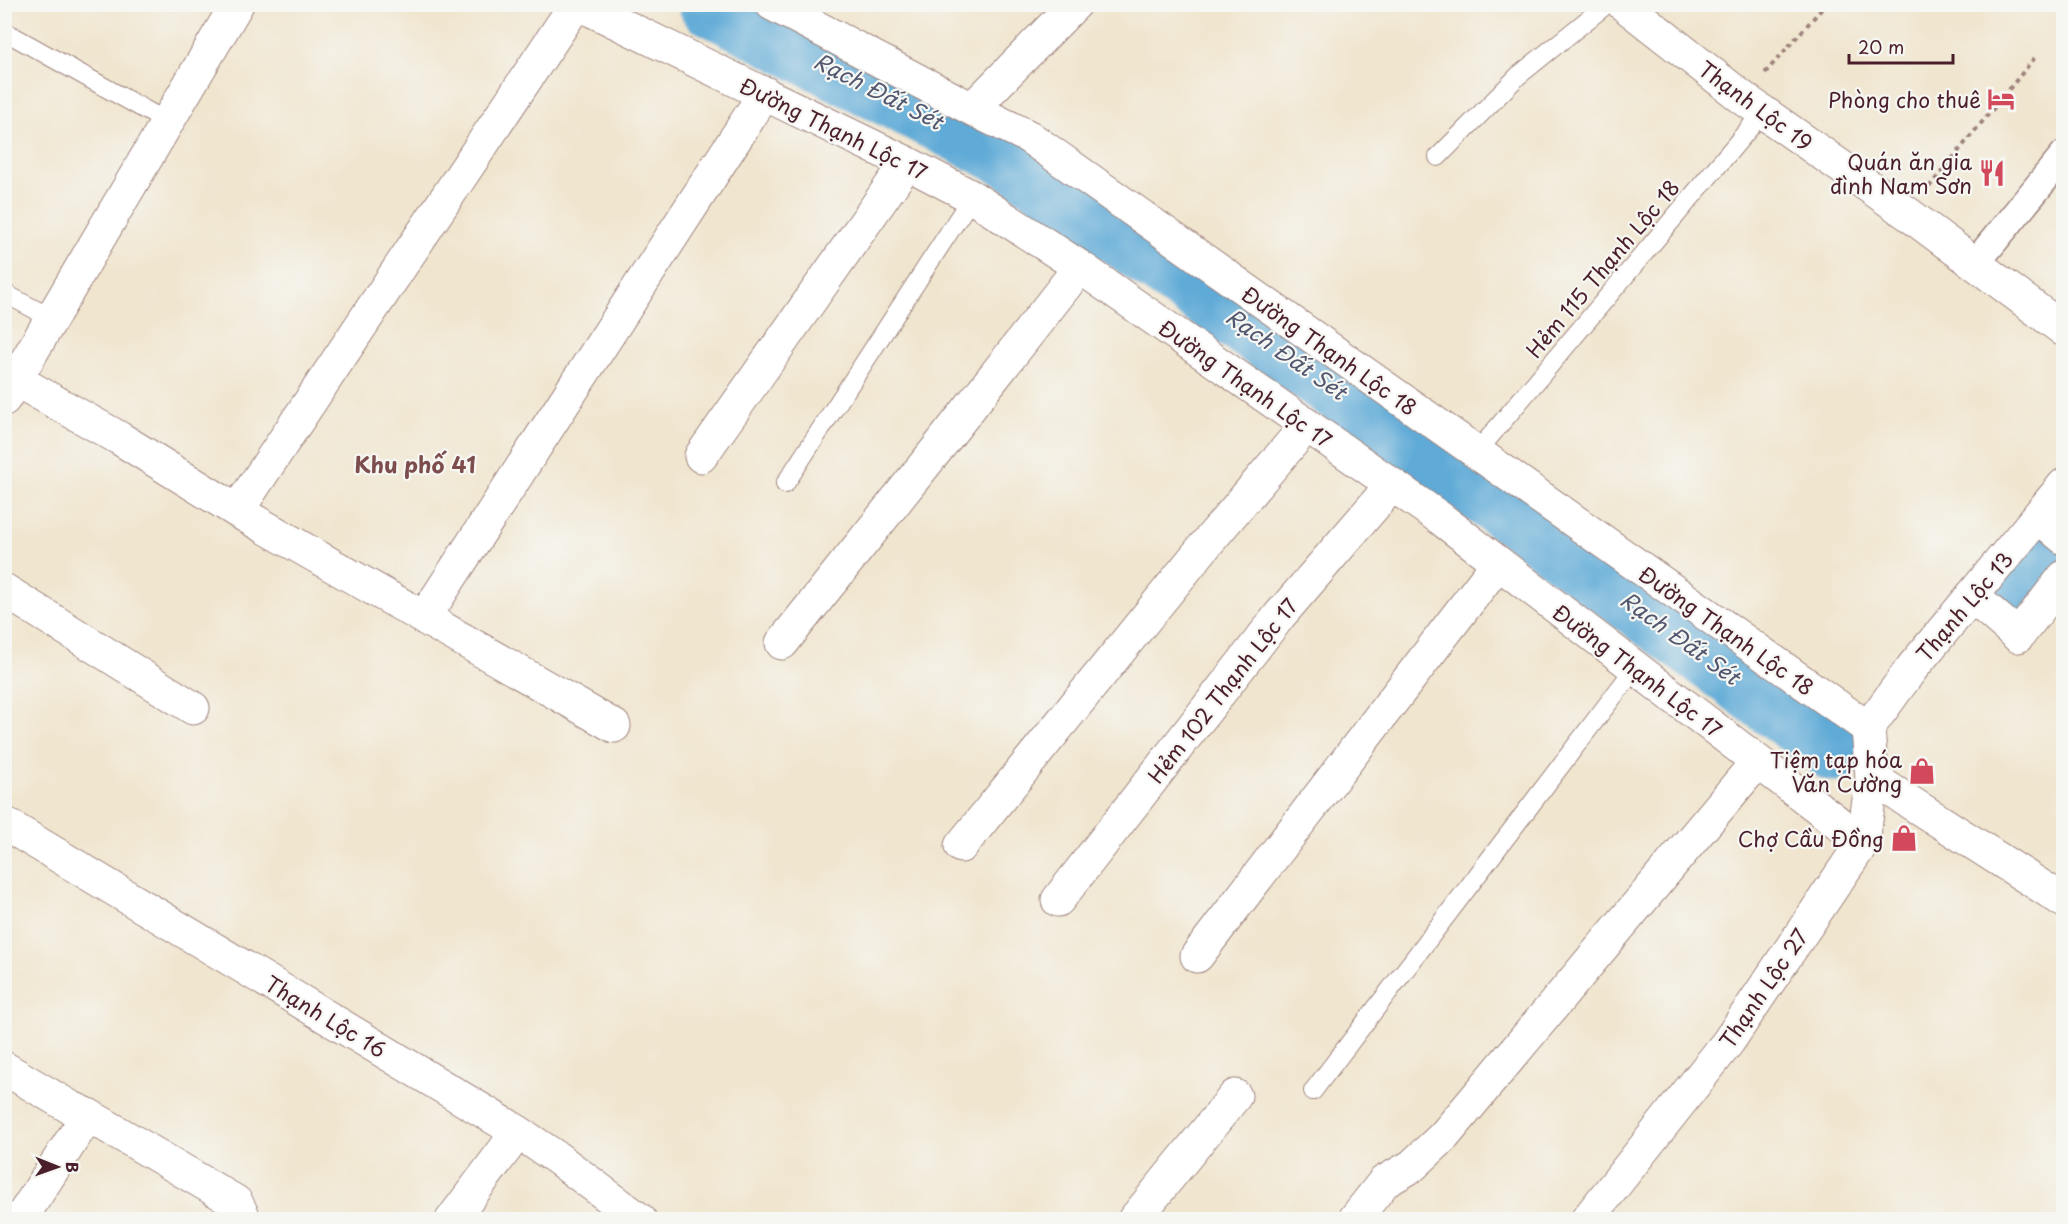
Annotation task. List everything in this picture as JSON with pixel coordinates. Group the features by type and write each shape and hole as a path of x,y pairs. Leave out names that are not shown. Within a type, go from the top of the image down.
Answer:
{"street":[{"path":"237,4 10,389 119,438 237,511 614,726"},
{"path":"237,511 578,4"},
{"name":"Đường Thạnh Lộc 17","path":"578,4 765,93 972,197 1080,267 1392,484 1863,842"},
{"name":"Đường Thạnh Lộc 18","path":"772,4 1029,137 1868,728"},
{"path":"972,109 1075,4"},
{"name":"Thạnh Lộc 19","path":"1623,4 1753,105 1907,213 2064,330"},
{"path":"424,618 765,93"},
{"path":"1974,265 2064,155"},
{"path":"701,456 907,163"},
{"path":"782,642 1080,267"},
{"path":"961,846 1195,558 1307,425"},
{"name":"Hẻm 102 Thạnh Lộc 17","path":"1058,900 1280,615 1392,484"},
{"name":"Thạnh Lộc 13","path":"1868,728 1912,668 2064,485"},
{"path":"2039,517 2064,538"},
{"path":"1197,956 1498,563"},
{"path":"1972,596 2018,636 2064,577"},
{"path":"4,590 193,708"},
{"name":"Thạnh Lộc 27","path":"1587,1220 1728,1042 1863,842 1872,778 1868,728"},
{"path":"1354,1220 1384,1182 1412,1166 1444,1136 1757,762"},
{"path":"1872,778 2064,901"},
{"name":"Thạnh Lộc 16","path":"4,823 518,1132 640,1220"},
{"path":"4,1068 236,1202 243,1216 241,1220"},
{"path":"1134,1220 1234,1096"},
{"path":"20,1220 88,1115"},
{"path":"452,1220 518,1132"}],"lane":[{"path":"1438,157 1518,76 1607,4"},
{"path":"4,31 167,122"},
{"name":"Hẻm 115 Thạnh Lộc 18","path":"1476,453 1753,105"},
{"path":"785,484 972,197"},
{"path":"4,293 51,318"},
{"path":"1313,1091 1635,668"}],"path":[{"path":"1753,105 1826,4"},
{"path":"1907,213 2037,55"}],"water":[{"path":"2035,529 2063,553 2063,558 2014,618 1983,593"}],"waterway":[{"name":"Rạch Đất Sét","path":"710,4 1010,157 1529,526 1834,750"}],"place":[{"name":"Phòng cho thuê","path":"2001,99"},
{"name":"Quán ăn gia đình Nam Sơn","path":"1992,173"},
{"name":"Tiệm tạp hóa Văn Cường","path":"1922,771"},
{"name":"Chợ Cầu Đồng","path":"1904,838"}],"district":[{"name":"Khu phố 41","path":"415,463"}]}
